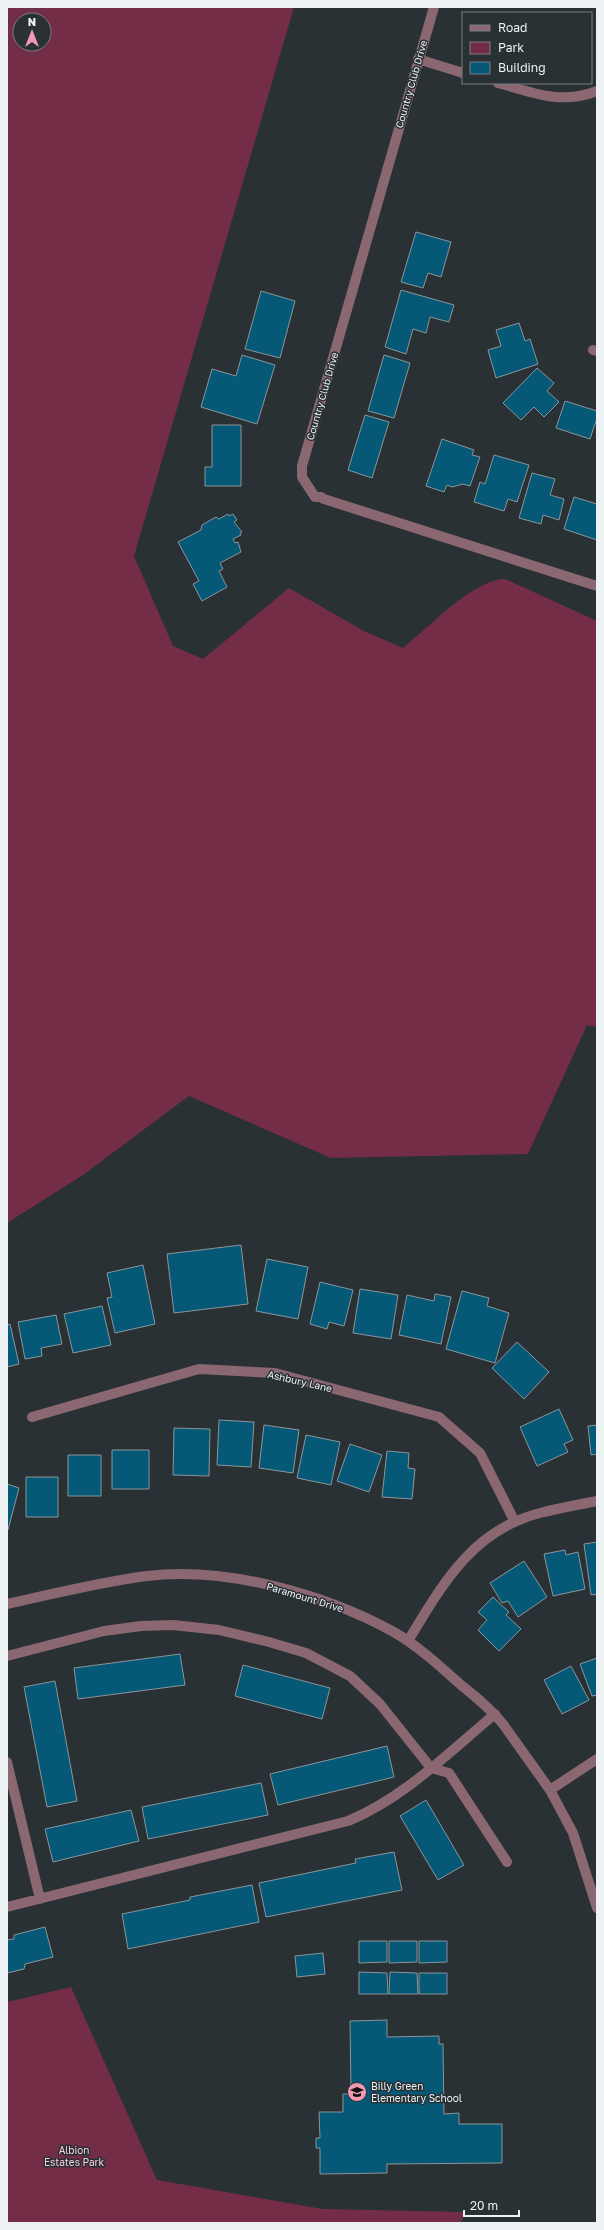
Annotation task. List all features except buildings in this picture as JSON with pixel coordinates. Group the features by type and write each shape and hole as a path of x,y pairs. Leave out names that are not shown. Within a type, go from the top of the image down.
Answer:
{"street":[{"name":"Country Club Drive","path":"434,7 302,466 302,477 315,497 321,497 597,586"},
{"path":"418,59 462,73"},
{"path":"501,84 540,96 576,97 597,91"},
{"name":"Ashbury Lane","path":"32,1417 199,1369 275,1373 439,1417 480,1453 514,1522"},
{"path":"408,1641 440,1590 466,1555 490,1536 514,1522 539,1513 597,1501"},
{"name":"Paramount Drive","path":"7,1604 147,1576 198,1574 243,1579 337,1604 408,1641 495,1714 550,1790 573,1833 597,1908"},
{"path":"7,1656 104,1631 140,1626 173,1625 219,1630 306,1653 350,1676 380,1704 431,1768 449,1773 507,1862"},
{"path":"7,1907 348,1821 368,1813 390,1800 431,1768 495,1714"},
{"path":"550,1790 597,1759"},
{"path":"7,1762 40,1899"}],"green space":[{"path":"7,7 294,7 134,556 173,646 203,659 289,588 364,631 403,648 438,617 466,596 493,581 505,579 597,621 597,1027 587,1025 528,1154 331,1158 189,1096 83,1175 7,1223"},
{"name":"Albion Estates Park","path":"71,1987 157,2180 323,2209 465,2212 461,2223 7,2223 7,2002"}],"place":[{"name":"Billy Green Elementary School","path":"357,2092"}]}
